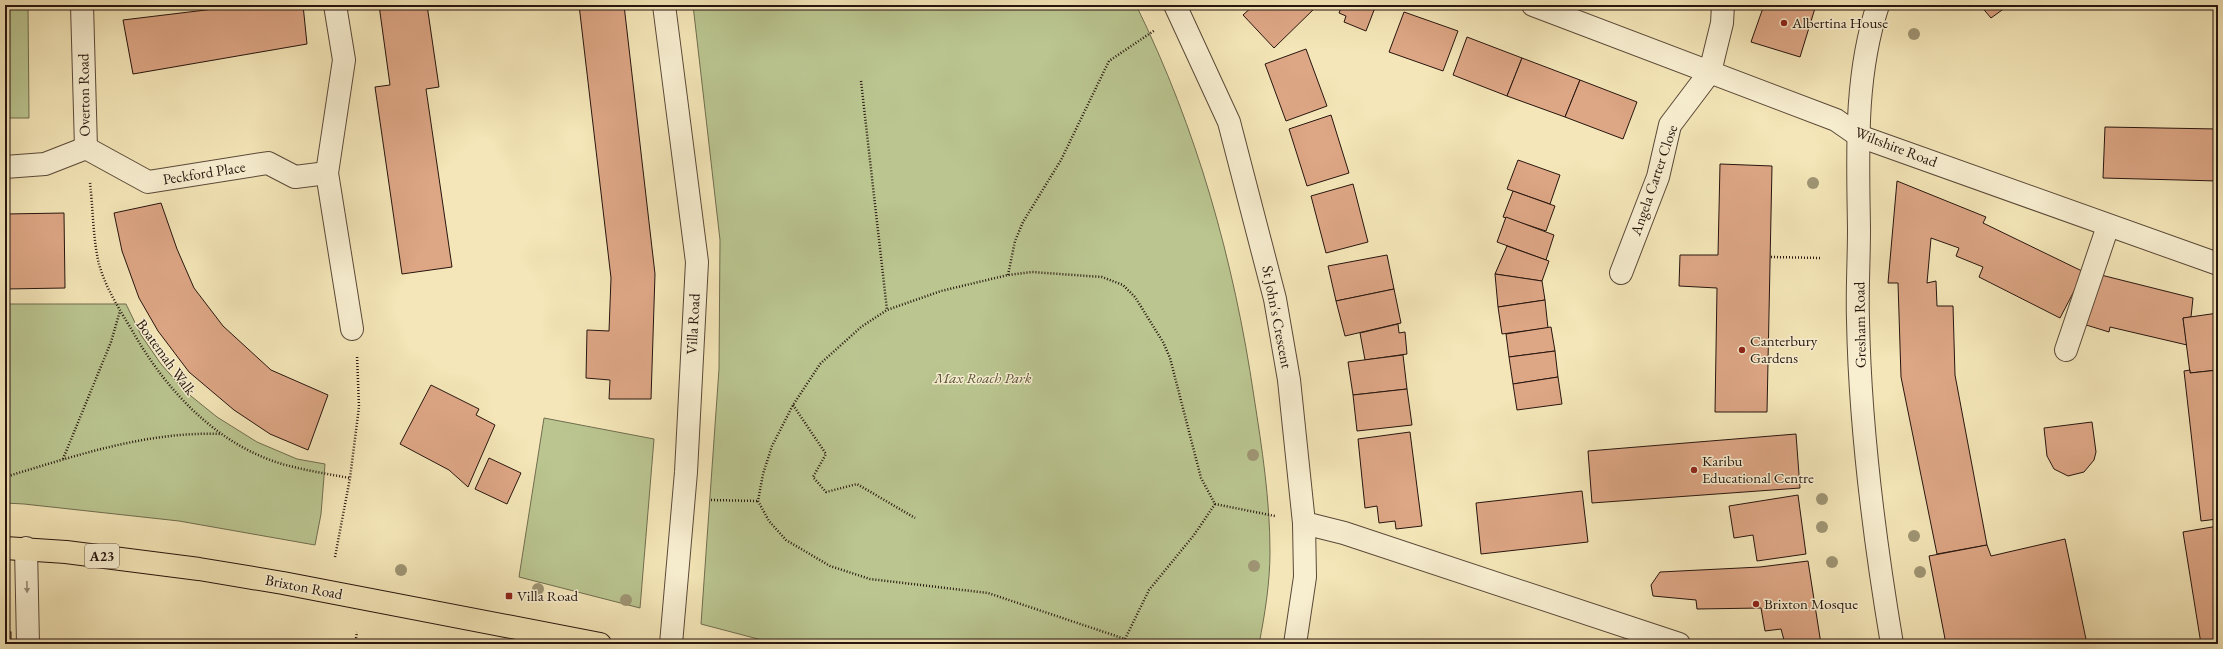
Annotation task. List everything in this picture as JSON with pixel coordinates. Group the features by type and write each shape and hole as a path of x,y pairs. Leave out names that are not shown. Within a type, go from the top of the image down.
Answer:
{"highway":[{"name":"Brixton Road","path":"15,548 163,564 277,582 600,644"}],"street":[{"name":"Overton Road","path":"5,167 45,164 86,148 82,5"},
{"path":"335,5 344,60 327,173 352,329"},
{"name":"Villa Road","path":"664,5 697,262 686,472 671,644"},
{"name":"Wiltshire Road","path":"1533,5 1836,120 1859,136 1960,170 2108,226 2218,264"},
{"path":"1710,72 1722,23 1723,5"},
{"name":"Gresham Road","path":"1878,5 1871,26 1863,76 1859,136 1858,320 1866,464 1877,557 1892,644"},
{"name":"St John's Crescent","path":"1178,9 1229,122 1275,299 1289,380 1304,523 1305,577 1295,644"},
{"name":"Angela Carter Close","path":"1621,273 1658,177 1670,125 1710,72"},
{"name":"Peckford Place","path":"86,148 148,182 268,163 295,177 327,173"},
{"path":"2066,350 2108,226"},
{"path":"1304,523 1344,533 1679,644"},
{"path":"15,548 28,644"}],"path":[{"path":"1008,275 1015,241 1024,222 1061,160 1109,60 1178,9"},
{"path":"861,81 887,310"},
{"name":"Boatemah Walk","path":"86,148 99,263 109,292 142,349 180,399 223,434 248,449 281,463 318,473 350,478"},
{"path":"1771,257 1822,258"},
{"path":"1125,639 988,594 870,579 830,566 786,540 769,521 758,501 763,474 772,446 792,405 820,364 861,327 887,310 941,291 1008,275 1032,272 1102,277 1123,285 1135,297 1160,336 1170,358 1201,478 1215,504 1304,523"},
{"path":"63,460 111,342 120,310"},
{"path":"335,557 350,478 359,407 357,355 352,329"},
{"path":"792,405 826,454 813,477 826,492 857,484 915,518"},
{"path":"5,477 106,448 146,439 194,434 223,434"},
{"path":"705,500 758,501"},
{"path":"1125,644 1125,639 1149,590 1194,535 1215,504"},
{"path":"355,644 357,632"},
{"path":"1745,644 1756,640 1763,644"}],"green space":[{"path":"5,5 28,5 29,118 5,118"},
{"name":"Max Roach Park","path":"693,5 1136,5 1158,52 1195,148 1224,246 1246,346 1263,455 1270,533 1268,586 1259,644 777,644 701,624 719,369 720,240"},
{"path":"5,304 126,304 141,335 161,364 186,392 217,417 257,442 297,459 325,464 321,514 315,545 179,521 5,503"},
{"path":"544,418 654,439 640,608 519,577"}],"building":[{"path":"247,5 303,5 307,44 133,74 123,20"},
{"path":"379,5 427,5 439,87 426,89 452,267 402,274 375,87 390,85"},
{"path":"579,5 624,5 655,274 651,399 609,399 610,380 586,378 587,330 609,331 611,278"},
{"path":"1254,5 1317,6 1274,48 1243,15"},
{"path":"1342,5 1376,5 1366,31 1344,22 1346,16 1339,13"},
{"name":"Albertina House","path":"1764,5 1816,5 1800,57 1751,42"},
{"path":"1980,5 2009,5 1991,18"},
{"path":"1404,12 1458,31 1443,71 1389,52"},
{"path":"1467,37 1522,58 1507,96 1453,75"},
{"path":"1306,49 1327,106 1286,121 1265,64"},
{"path":"1522,58 1580,80 1565,117 1507,96"},
{"path":"1580,80 1637,102 1623,139 1565,117"},
{"path":"1331,115 1349,173 1307,186 1289,129"},
{"path":"2105,127 2218,129 2218,181 2103,178"},
{"path":"1518,160 1560,175 1550,204 1507,189"},
{"name":"Canterbury Gardens","path":"1720,164 1772,166 1767,412 1715,412 1717,288 1679,286 1680,255 1718,255"},
{"path":"1897,181 1986,217 1983,223 2084,272 2060,318 1979,277 1983,267 1956,256 1959,248 1931,238 1927,283 1936,281 1937,306 1953,306 1955,375 1987,545 1937,554 1901,377 1898,283 1888,283"},
{"path":"1353,184 1368,242 1326,253 1311,196"},
{"path":"1513,191 1555,206 1546,231 1503,217"},
{"path":"161,203 177,249 194,288 223,326 271,370 328,395 308,450 270,434 234,410 189,372 158,331 139,298 122,251 114,213"},
{"path":"64,213 65,288 5,289 5,214"},
{"path":"1506,217 1554,235 1546,260 1497,242"},
{"path":"1507,246 1549,261 1542,281 1495,274"},
{"path":"1387,255 1394,289 1336,301 1328,266"},
{"path":"1495,274 1542,281 1545,300 1498,307"},
{"path":"2101,275 2193,298 2191,317 2183,318 2187,345 2110,327 2109,332 2083,324"},
{"path":"1394,289 1401,323 1345,336 1336,301"},
{"path":"1545,300 1548,328 1502,334 1498,307"},
{"path":"2218,313 2218,370 2190,373 2183,318"},
{"path":"1398,324 1399,333 1405,332 1407,354 1365,360 1360,333"},
{"path":"1551,327 1555,351 1509,357 1506,334"},
{"path":"1555,351 1558,377 1513,384 1509,357"},
{"path":"1403,355 1407,389 1353,395 1348,362"},
{"path":"2190,370 2190,373 2218,370 2218,519 2201,521 2184,371"},
{"path":"1558,377 1562,404 1517,410 1513,384"},
{"path":"431,385 479,409 476,415 495,425 468,487 449,470 400,444"},
{"path":"1407,389 1412,425 1357,431 1353,395"},
{"path":"2092,422 2096,452 2094,460 2084,472 2068,476 2054,469 2047,456 2044,428"},
{"path":"1410,432 1422,526 1396,529 1395,521 1379,523 1377,506 1365,508 1358,439"},
{"name":"Karibu Educational Centre","path":"1796,434 1800,488 1592,503 1588,451"},
{"path":"489,458 521,473 507,504 475,489"},
{"path":"1582,491 1588,542 1481,554 1476,503"},
{"path":"1798,495 1806,554 1757,561 1753,535 1734,538 1729,506"},
{"path":"2218,526 2218,644 2201,644 2183,532"},
{"path":"2065,539 2087,644 1946,644 1929,556 1987,545 1991,556"},
{"name":"Brixton Mosque","path":"1808,561 1821,644 1795,644 1784,640 1781,629 1765,631 1761,608 1697,609 1696,600 1653,596 1651,585 1660,572 1760,567"},
{"path":"5,632 11,632 11,644 5,644"},
{"path":"2179,640 2180,644 2153,644"}],"place":[{"name":"Albertina House","path":"1784,23"},
{"name":"Canterbury Gardens","path":"1742,350"},
{"name":"Karibu Educational Centre","path":"1694,470"},
{"name":"Villa Road","path":"509,596"},
{"name":"Brixton Mosque","path":"1756,604"}]}
